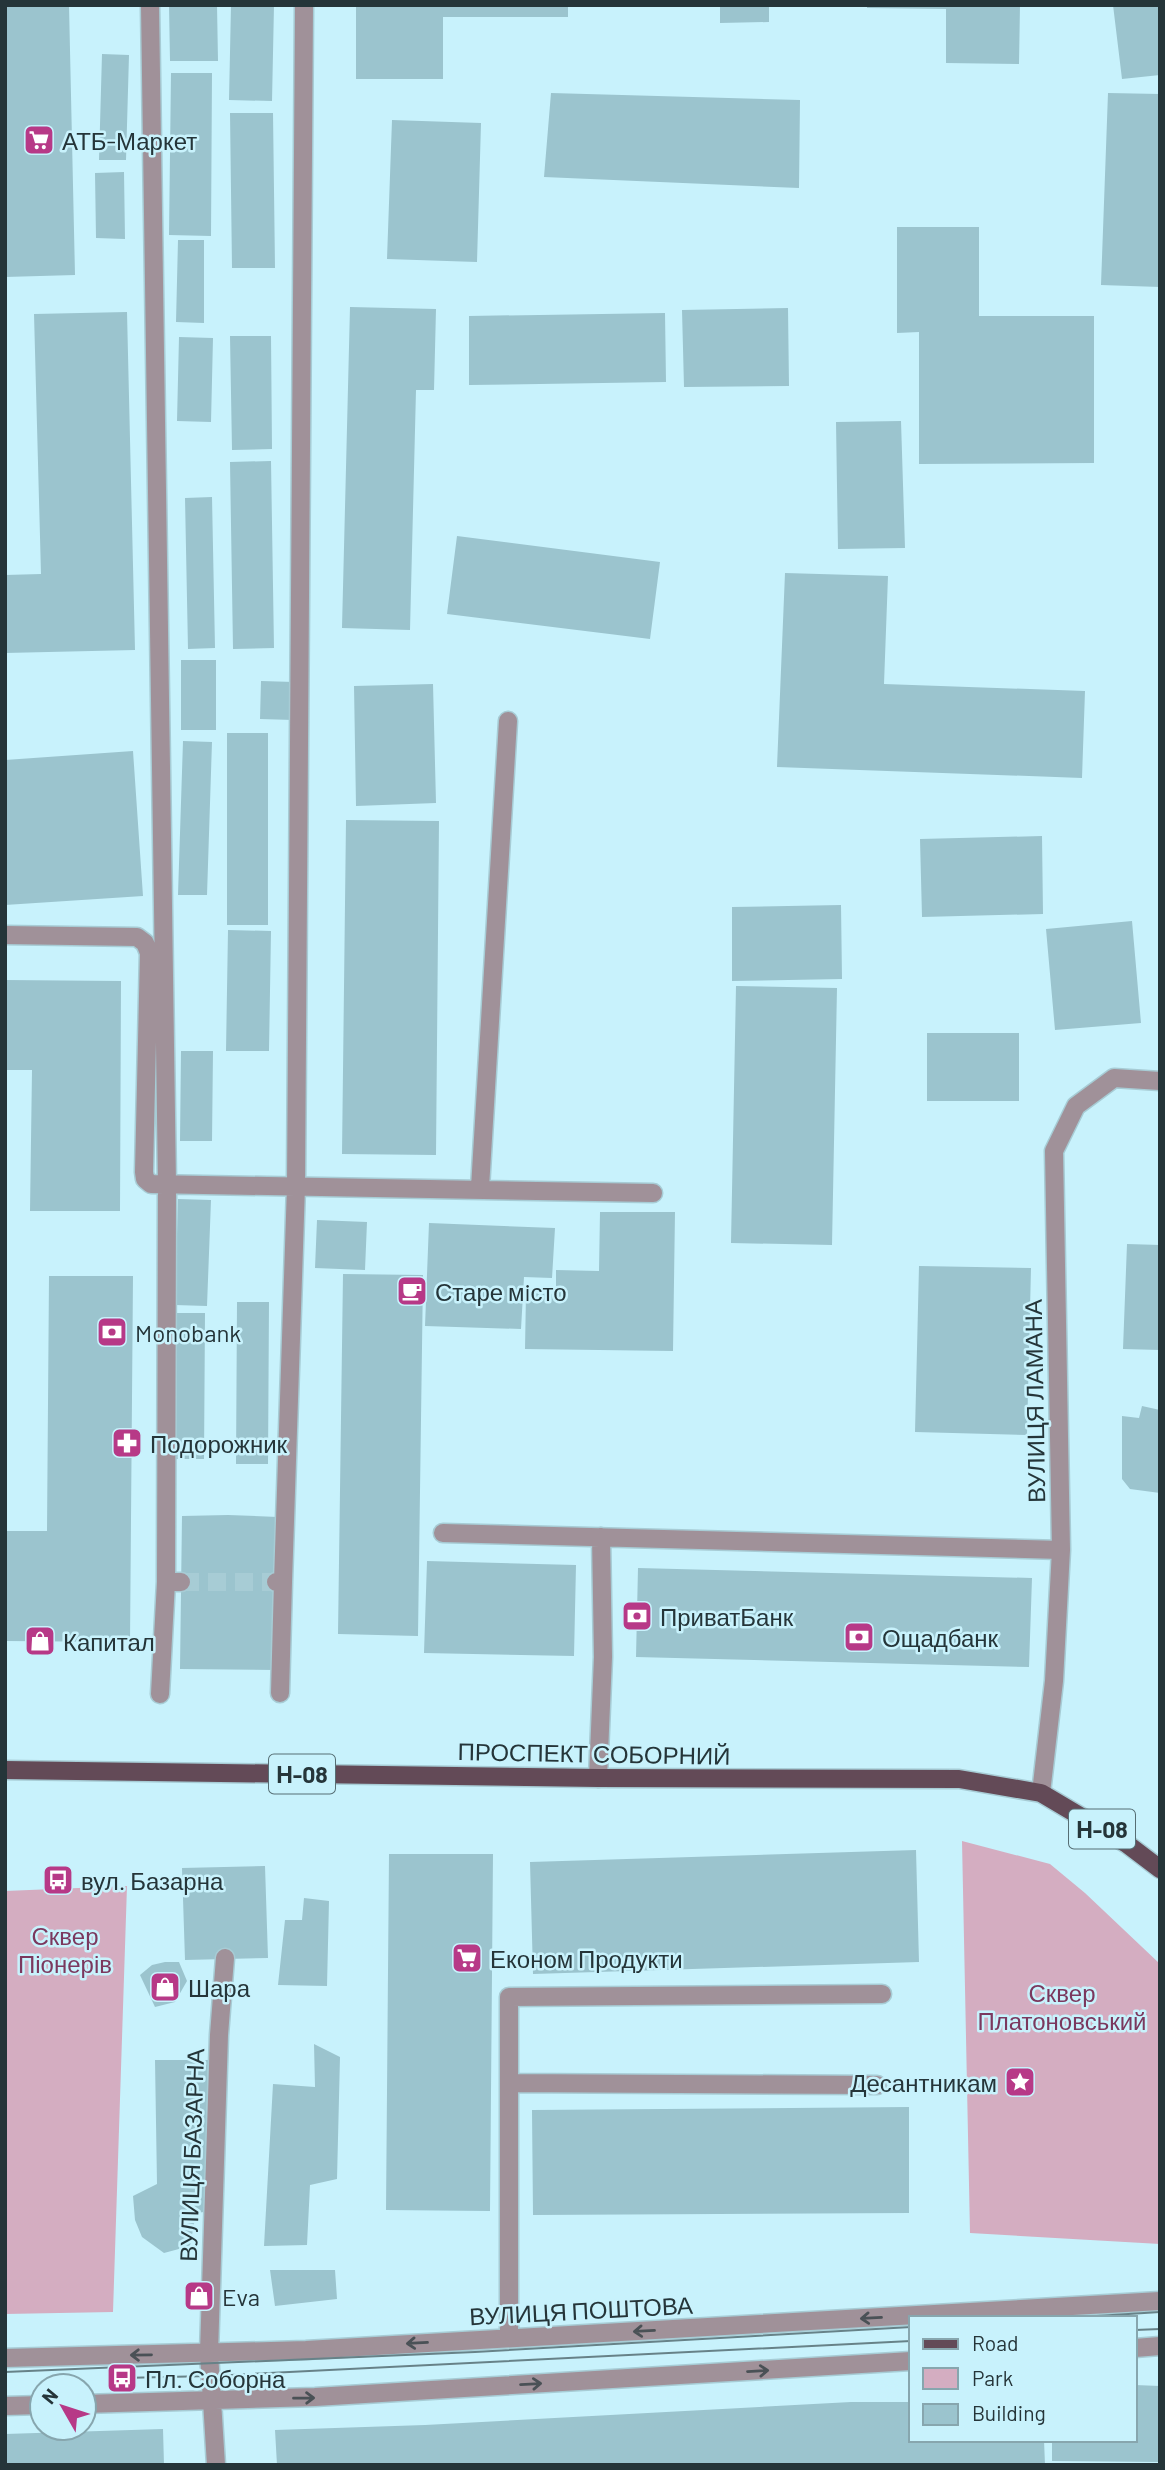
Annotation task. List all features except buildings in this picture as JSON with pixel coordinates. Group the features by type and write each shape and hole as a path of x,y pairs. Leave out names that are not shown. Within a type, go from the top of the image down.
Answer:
{"main road":[{"name":"ПРОСПЕКТ СОБОРНИЙ","path":"5,1770 598,1778 959,1779 1041,1793 1127,1844 1160,1869"}],"street":[{"path":"150,5 174,1582 160,1694"},
{"path":"280,1693 279,1582 296,1186 304,5"},
{"path":"480,1188 508,721"},
{"path":"5,935 137,937 145,943 149,953 145,1179 151,1184 653,1193"},
{"name":"ВУЛИЦЯ ЛАМАНА","path":"1041,1793 1054,1681 1061,1550 1054,1151 1076,1106 1114,1078 1160,1081"},
{"path":"443,1532 1061,1550"},
{"path":"598,1778 603,1657 601,1537"},
{"name":"ВУЛИЦЯ БАЗАРНА","path":"211,2400 209,2353 219,2035 225,1958"},
{"path":"509,2338 509,1997 882,1994"},
{"path":"509,2083 877,2085"},
{"name":"ВУЛИЦЯ ПОШТОВА","path":"5,2358 209,2353 1160,2301"},
{"path":"1137,2348 1160,2346"},
{"path":"98,2404 329,2397 909,2361"},
{"path":"211,2400 216,2465"},
{"path":"5,2406 28,2405"}],"green space":[{"name":"Сквер Платоновський","path":"962,1841 1050,1864 1160,1964 1160,2244 970,2233"},
{"name":"Сквер Піонерів","path":"127,1886 113,2312 5,2314 5,1891"}],"tunnel":[{"path":"181,1582 276,1582"}],"tram line":[{"path":"1097,2316 1160,2312"},
{"path":"5,2372 475,2352 909,2327"},
{"path":"1137,2330 1160,2329"},
{"path":"121,2378 210,2376 909,2341"}],"place":[{"name":"АТБ-Маркет","path":"39,140"},
{"name":"Старе мiсто","path":"412,1291"},
{"name":"Monobank","path":"112,1332"},
{"name":"Подорожник","path":"127,1443"},
{"name":"ПриватБанк","path":"637,1616"},
{"name":"Ощадбанк","path":"859,1637"},
{"name":"Капитал","path":"40,1641"},
{"name":"вул. Базарна","path":"58,1880"},
{"name":"Економ Продукти","path":"467,1958"},
{"name":"Шара","path":"165,1987"},
{"name":"Десантникам","path":"1020,2082"},
{"name":"Eva","path":"199,2296"},
{"name":"Пл. Соборна","path":"122,2378"}]}
